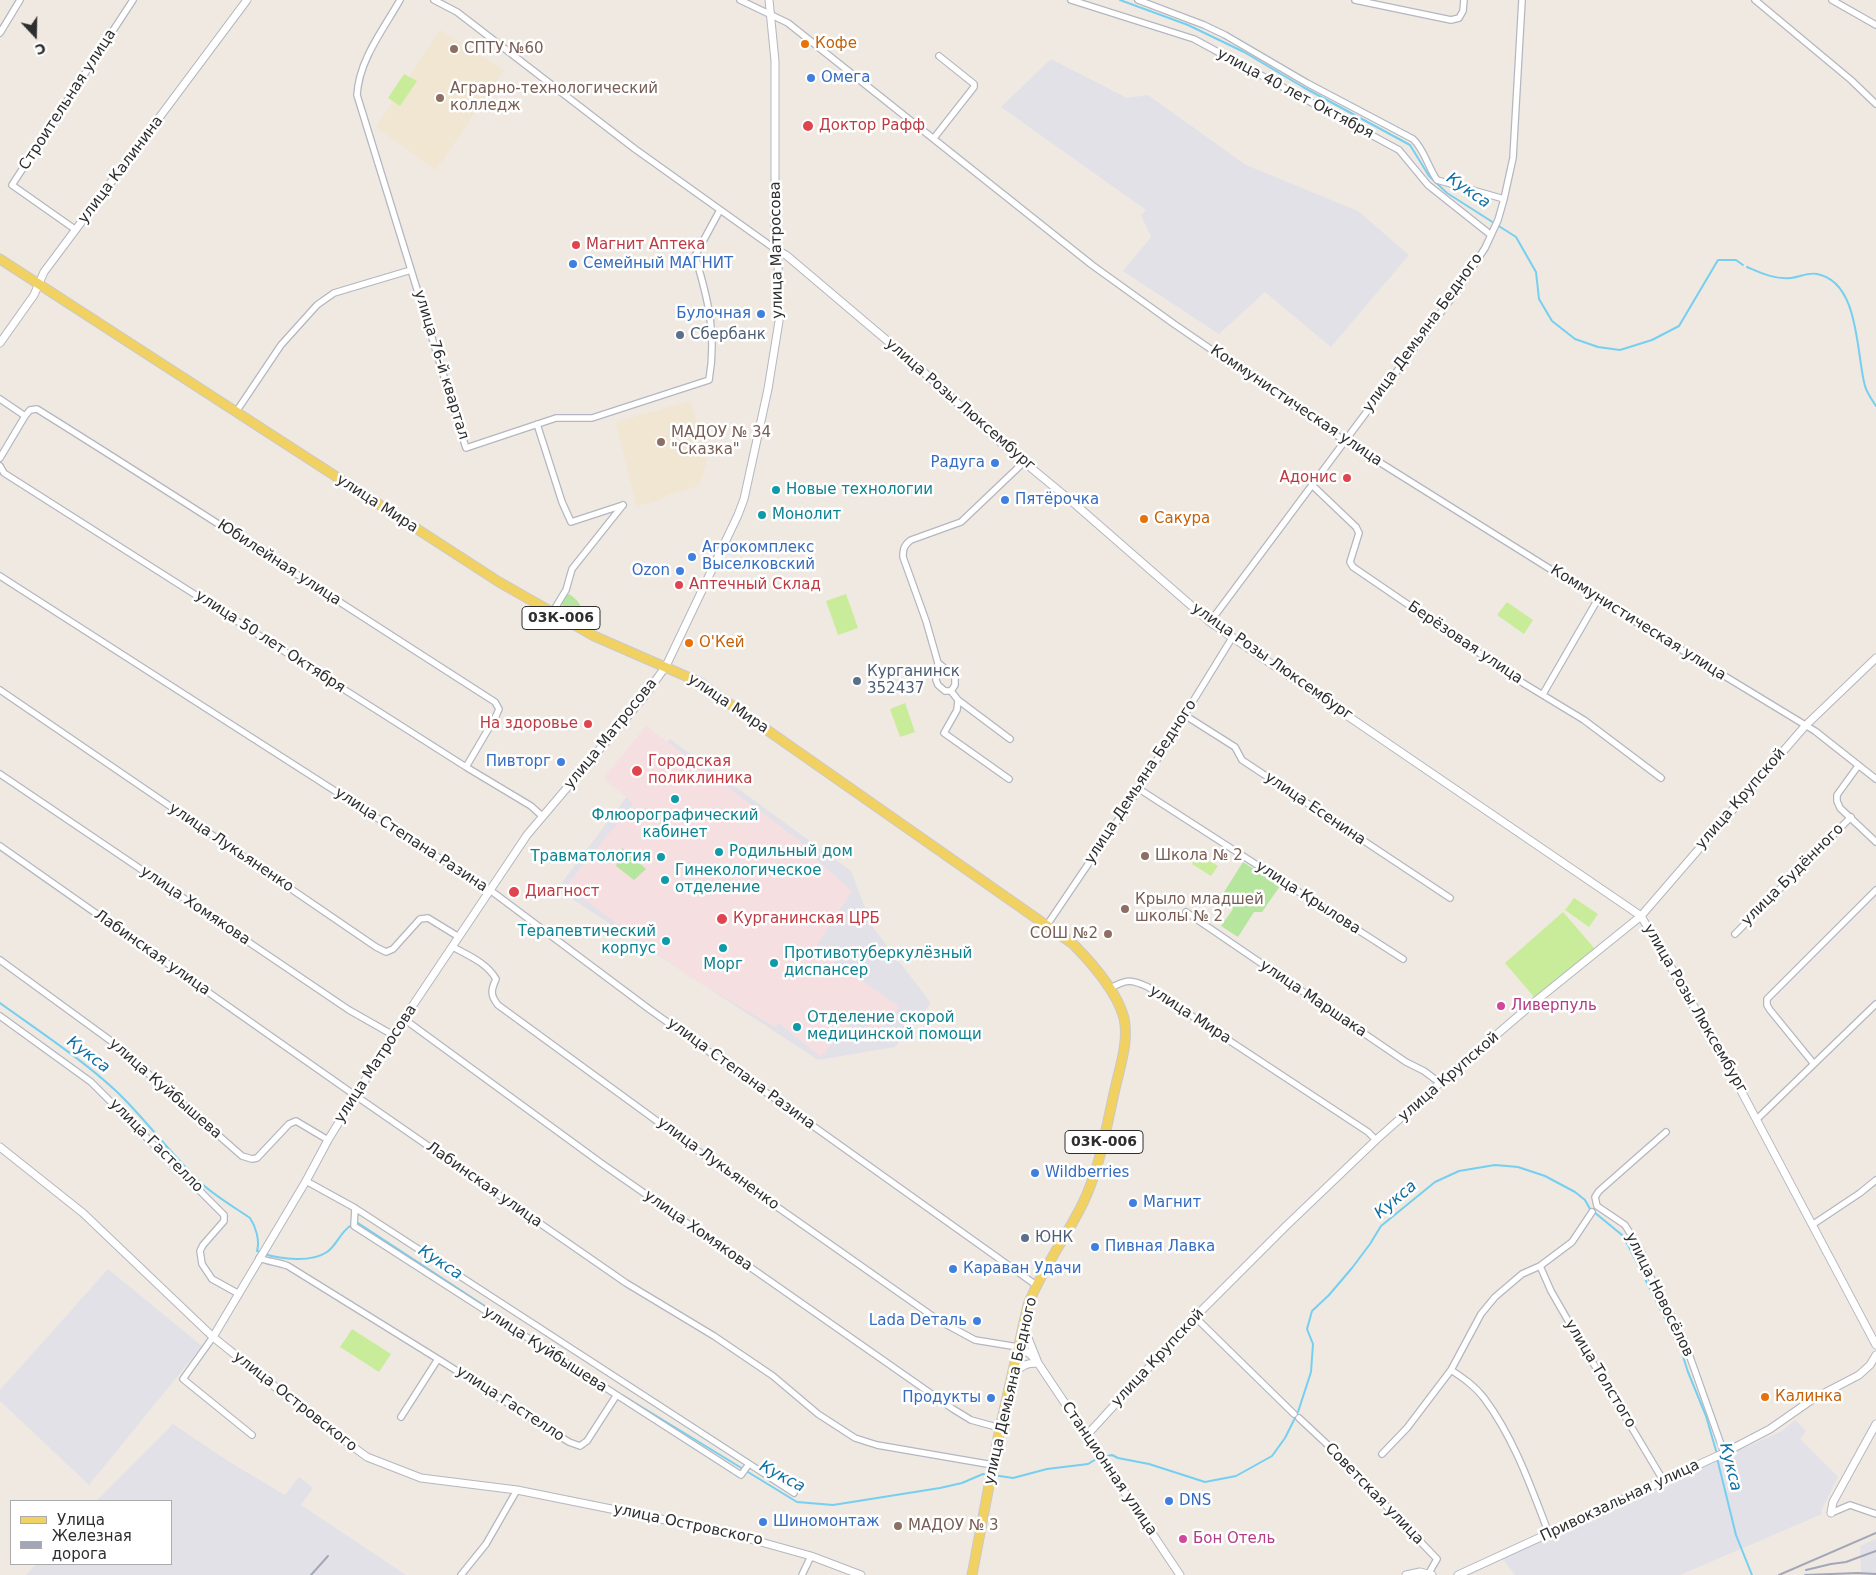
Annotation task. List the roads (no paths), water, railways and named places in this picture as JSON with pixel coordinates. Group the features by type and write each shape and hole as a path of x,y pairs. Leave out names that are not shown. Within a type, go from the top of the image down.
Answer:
{"main road":[{"name":"улица Мира","path":"0,259 483,572 594,636 697,681 1073,944 1094,965 1109,988"},
{"name":"улица Демьяна Бедного","path":"972,1575 991,1471 1028,1305 1036,1286 1082,1206 1093,1181 1102,1151 1125,1046 1124,1017 1109,988"}],"street":[{"path":"0,33 20,0"},
{"name":"Строительная улица","path":"76,230 12,185 133,0"},
{"name":"улица Калинина","path":"0,343 34,295 44,272 247,0"},
{"name":"улица 76-й квартал","path":"400,0 366,59 358,81 357,95 466,448 556,418 592,418 709,380 712,358 711,316 705,288 694,256 720,210"},
{"name":"улица Розы Люксембург","path":"434,0 444,2 635,149 786,255 916,365 1024,462 1210,622 1641,916 1757,1119 1876,1345"},
{"name":"Коммунистическая улица","path":"740,0 788,23 1092,265 1190,335 1346,440 1598,598 1814,730 1876,779"},
{"name":"улица Матросова","path":"252,1435 183,1379 213,1337 306,1181 328,1140 393,1035 489,891 527,835 643,698 666,666 725,545 744,499 768,389 779,321 778,261 775,249 775,61 772,15 769,0"},
{"name":"улица 40 лет Октября","path":"1070,0 1194,39 1399,150 1428,185 1491,235"},
{"name":"улица 40 лет Октября","path":"1138,0 1225,35 1307,83 1413,138 1437,180 1504,199"},
{"path":"1355,0 1444,20 1459,18 1463,10 1464,0"},
{"name":"улица Демьяна Бедного","path":"1210,622 1459,288 1491,235 1504,199 1513,158 1522,0"},
{"path":"1755,0 1851,80 1876,104"},
{"path":"1832,0 1876,25"},
{"path":"934,138 974,87 974,84 939,56"},
{"name":"улица 76-й квартал","path":"236,412 281,345 317,305 334,293 411,270"},
{"path":"0,399 25,416 0,458"},
{"name":"Юбилейная улица","path":"25,416 30,410 37,409 186,502 495,702 498,709 496,716 466,767"},
{"path":"537,424 557,487 571,522 623,505 572,569 566,590 552,613"},
{"path":"1010,739 958,700 950,690 946,690 938,685 936,680 938,663 926,621 903,558 903,551 906,544 911,540 961,522 1024,462"},
{"name":"улица 50 лет Октября","path":"0,466 4,473 466,767 531,806 542,816"},
{"name":"Берёзовая улица","path":"1312,485 1356,526 1359,533 1350,562 1353,567 1523,684 1543,694 1584,720 1661,778"},
{"name":"улица Степана Разина","path":"0,576 489,891 649,1009 1036,1286"},
{"path":"1543,694 1598,598"},
{"name":"улица Демьяна Бедного","path":"1047,925 1139,789 1186,716 1232,638"},
{"name":"улица Крупской","path":"1087,1435 1195,1317 1376,1140 1537,1000 1641,916 1805,726 1875,661"},
{"path":"938,663 955,676 955,686 950,690"},
{"name":"улица Лукьяненко","path":"0,690 376,947 386,952 393,949 420,919 428,918 459,938"},
{"path":"958,700 957,710 944,732 1009,779"},
{"name":"улица Есенина","path":"1186,716 1235,747 1242,760 1450,898"},
{"path":"1858,766 1837,795 1837,801 1840,808 1876,842"},
{"name":"улица Хомякова","path":"0,774 349,1010 393,1035"},
{"name":"улица Крылова","path":"1139,789 1403,959"},
{"name":"улица Будённого","path":"1735,934 1850,817"},
{"name":"Лабинская улица","path":"0,846 626,1283 714,1336 773,1376 818,1414 855,1438 876,1445 991,1471"},
{"path":"1814,1064 1770,1010 1767,1005 1767,999 1876,890"},
{"name":"улица Маршака","path":"1186,912 1406,1062 1424,1071 1440,1083"},
{"name":"улица Лукьяненко","path":"453,947 486,966 492,972 496,979 491,990 492,998 498,1005 709,1159 938,1320 974,1340 1018,1348"},
{"name":"улица Куйбышева","path":"0,960 111,1041 242,1156 252,1159 257,1158 289,1124 296,1121 328,1140"},
{"name":"улица Мира","path":"1109,988 1127,980 1136,981 1148,987 1368,1132 1376,1140"},
{"path":"1757,1119 1876,1004"},
{"name":"улица Гастелло","path":"0,1016 91,1082 224,1215 224,1221 200,1251 202,1264 212,1278 239,1294"},
{"name":"улица Хомякова","path":"404,1019 601,1163 953,1409 970,1420 1000,1428"},
{"name":"улица Новосёлов","path":"1666,1132 1599,1191 1595,1197 1598,1206 1625,1225 1641,1251 1647,1270 1684,1340 1719,1455"},
{"name":"улица Островского","path":"0,1146 83,1213 213,1337 348,1445 367,1457 421,1478 516,1490 726,1532 811,1556 862,1575"},
{"path":"1812,1225 1876,1180"},
{"name":"улица Куйбышева","path":"306,1181 355,1208 746,1468 794,1493"},
{"name":"улица Куйбышева","path":"355,1208 354,1226 741,1475 746,1468"},
{"path":"1382,1454 1407,1428 1452,1370 1477,1320 1495,1297 1522,1274 1540,1266 1572,1242 1592,1212"},
{"name":"улица Гастелло","path":"262,1255 267,1261 277,1261 288,1266 569,1442 580,1446 587,1441 616,1396"},
{"name":"улица Толстого","path":"1540,1266 1574,1331 1663,1480"},
{"name":"Советская улица","path":"1195,1317 1330,1448 1437,1560 1430,1574"},
{"name":"Станционная улица","path":"1023,1325 1026,1338 1038,1363"},
{"name":"Станционная улица","path":"1018,1348 1030,1354 1038,1363 1180,1575"},
{"name":"Привокзальная улица","path":"1458,1575 1719,1455 1770,1429 1813,1399 1859,1375 1870,1365 1876,1355"},
{"name":"улица Гастелло","path":"401,1417 438,1359"},
{"path":"1012,1376 1018,1368 1027,1363 1038,1363"},
{"path":"1452,1370 1483,1396 1498,1421 1520,1462 1549,1534"},
{"path":"1831,1513 1833,1502 1876,1424"},
{"path":"461,1575 486,1544 516,1490"},
{"path":"1831,1513 1850,1505 1876,1514"},
{"path":"802,1575 811,1556"},
{"path":"1406,1575 1420,1572 1430,1574"}],"waterway":[{"name":"Кукса","path":"1120,0 1188,25 1244,52 1303,87 1410,145 1429,176 1447,193 1516,237 1536,272 1539,299 1552,321 1575,339 1598,347 1620,350 1652,340 1679,326 1718,260 1736,260 1743,265"},
{"name":"Кукса","path":"1747,267 1769,276 1780,278 1817,274 1831,280 1841,290 1849,305 1854,321 1865,386 1876,406"},
{"name":"Кукса","path":"0,1003 102,1078 126,1101 201,1183 218,1197 250,1218 257,1234 257,1251 260,1252"},
{"name":"Кукса","path":"1298,1412 1311,1372 1313,1344 1307,1329 1312,1311 1329,1295 1352,1268 1381,1226 1435,1182 1459,1171 1495,1165 1518,1167 1545,1176 1575,1192 1585,1200 1590,1209"},
{"name":"Кукса","path":"1594,1212 1622,1235 1629,1247 1681,1350 1706,1416 1717,1454"},
{"name":"Кукса","path":"356,1223 526,1333"},
{"name":"Кукса","path":"264,1254 296,1259 313,1258 327,1252 350,1226"},
{"name":"Кукса","path":"622,1395 797,1502 833,1505 940,1488 962,1483 983,1474 989,1475"},
{"name":"Кукса","path":"1103,1457 1112,1455 1149,1464 1205,1482 1236,1476 1272,1456 1285,1438 1295,1418"},
{"name":"Кукса","path":"993,1475 1013,1478 1047,1469 1088,1464 1098,1458"},
{"name":"Кукса","path":"1717,1458 1736,1535 1752,1575"}],"railway":[{"path":"1779,1575 1876,1533"},
{"path":"1806,1570 1846,1562 1876,1551"},
{"path":"311,1575 328,1556"},
{"path":"1805,1575 1876,1574"}],"place":[{"name":"Кофе","path":"805,44"},
{"name":"СПТУ №60","path":"454,49"},
{"name":"Омега","path":"811,78"},
{"name":"Аграрно-технологический колледж","path":"440,98"},
{"name":"Доктор Рафф","path":"808,126"},
{"name":"Магнит Аптека","path":"576,245"},
{"name":"Семейный МАГНИТ","path":"573,264"},
{"name":"Булочная","path":"761,314"},
{"name":"Сбербанк","path":"680,335"},
{"name":"МАДОУ № 34 \"Сказка\"","path":"661,442"},
{"name":"Радуга","path":"995,463"},
{"name":"Адонис","path":"1347,478"},
{"name":"Новые технологии","path":"776,490"},
{"name":"Пятёрочка","path":"1005,500"},
{"name":"Монолит","path":"762,515"},
{"name":"Сакура","path":"1144,519"},
{"name":"Агрокомплекс Выселковский","path":"692,557"},
{"name":"Ozon","path":"680,571"},
{"name":"Аптечный Склад","path":"679,585"},
{"name":"О'Кей","path":"689,643"},
{"name":"Курганинск 352437","path":"857,681"},
{"name":"На здоровье","path":"588,724"},
{"name":"Пивторг","path":"561,762"},
{"name":"Городская поликлиника","path":"637,771"},
{"name":"Флюорографический кабинет","path":"675,799"},
{"name":"Родильный дом","path":"719,852"},
{"name":"Школа № 2","path":"1145,856"},
{"name":"Травматология","path":"661,857"},
{"name":"Гинекологическое отделение","path":"665,880"},
{"name":"Диагност","path":"514,892"},
{"name":"Крыло младшей школы № 2","path":"1125,909"},
{"name":"Курганинская ЦРБ","path":"722,919"},
{"name":"СОШ №2","path":"1108,934"},
{"name":"Терапевтический корпус","path":"666,941"},
{"name":"Морг","path":"723,948"},
{"name":"Противотуберкулёзный диспансер","path":"774,963"},
{"name":"Ливерпуль","path":"1501,1006"},
{"name":"Отделение скорой медицинской помощи","path":"797,1027"},
{"name":"Wildberries","path":"1035,1173"},
{"name":"Магнит","path":"1133,1203"},
{"name":"ЮНК","path":"1025,1238"},
{"name":"Пивная Лавка","path":"1095,1247"},
{"name":"Караван Удачи","path":"953,1269"},
{"name":"Lada Dеталь","path":"977,1321"},
{"name":"Калинка","path":"1765,1397"},
{"name":"Продукты","path":"991,1398"},
{"name":"DNS","path":"1169,1501"},
{"name":"Шиномонтаж","path":"763,1522"},
{"name":"МАДОУ № 3","path":"898,1526"},
{"name":"Бон Отель","path":"1183,1539"}]}
